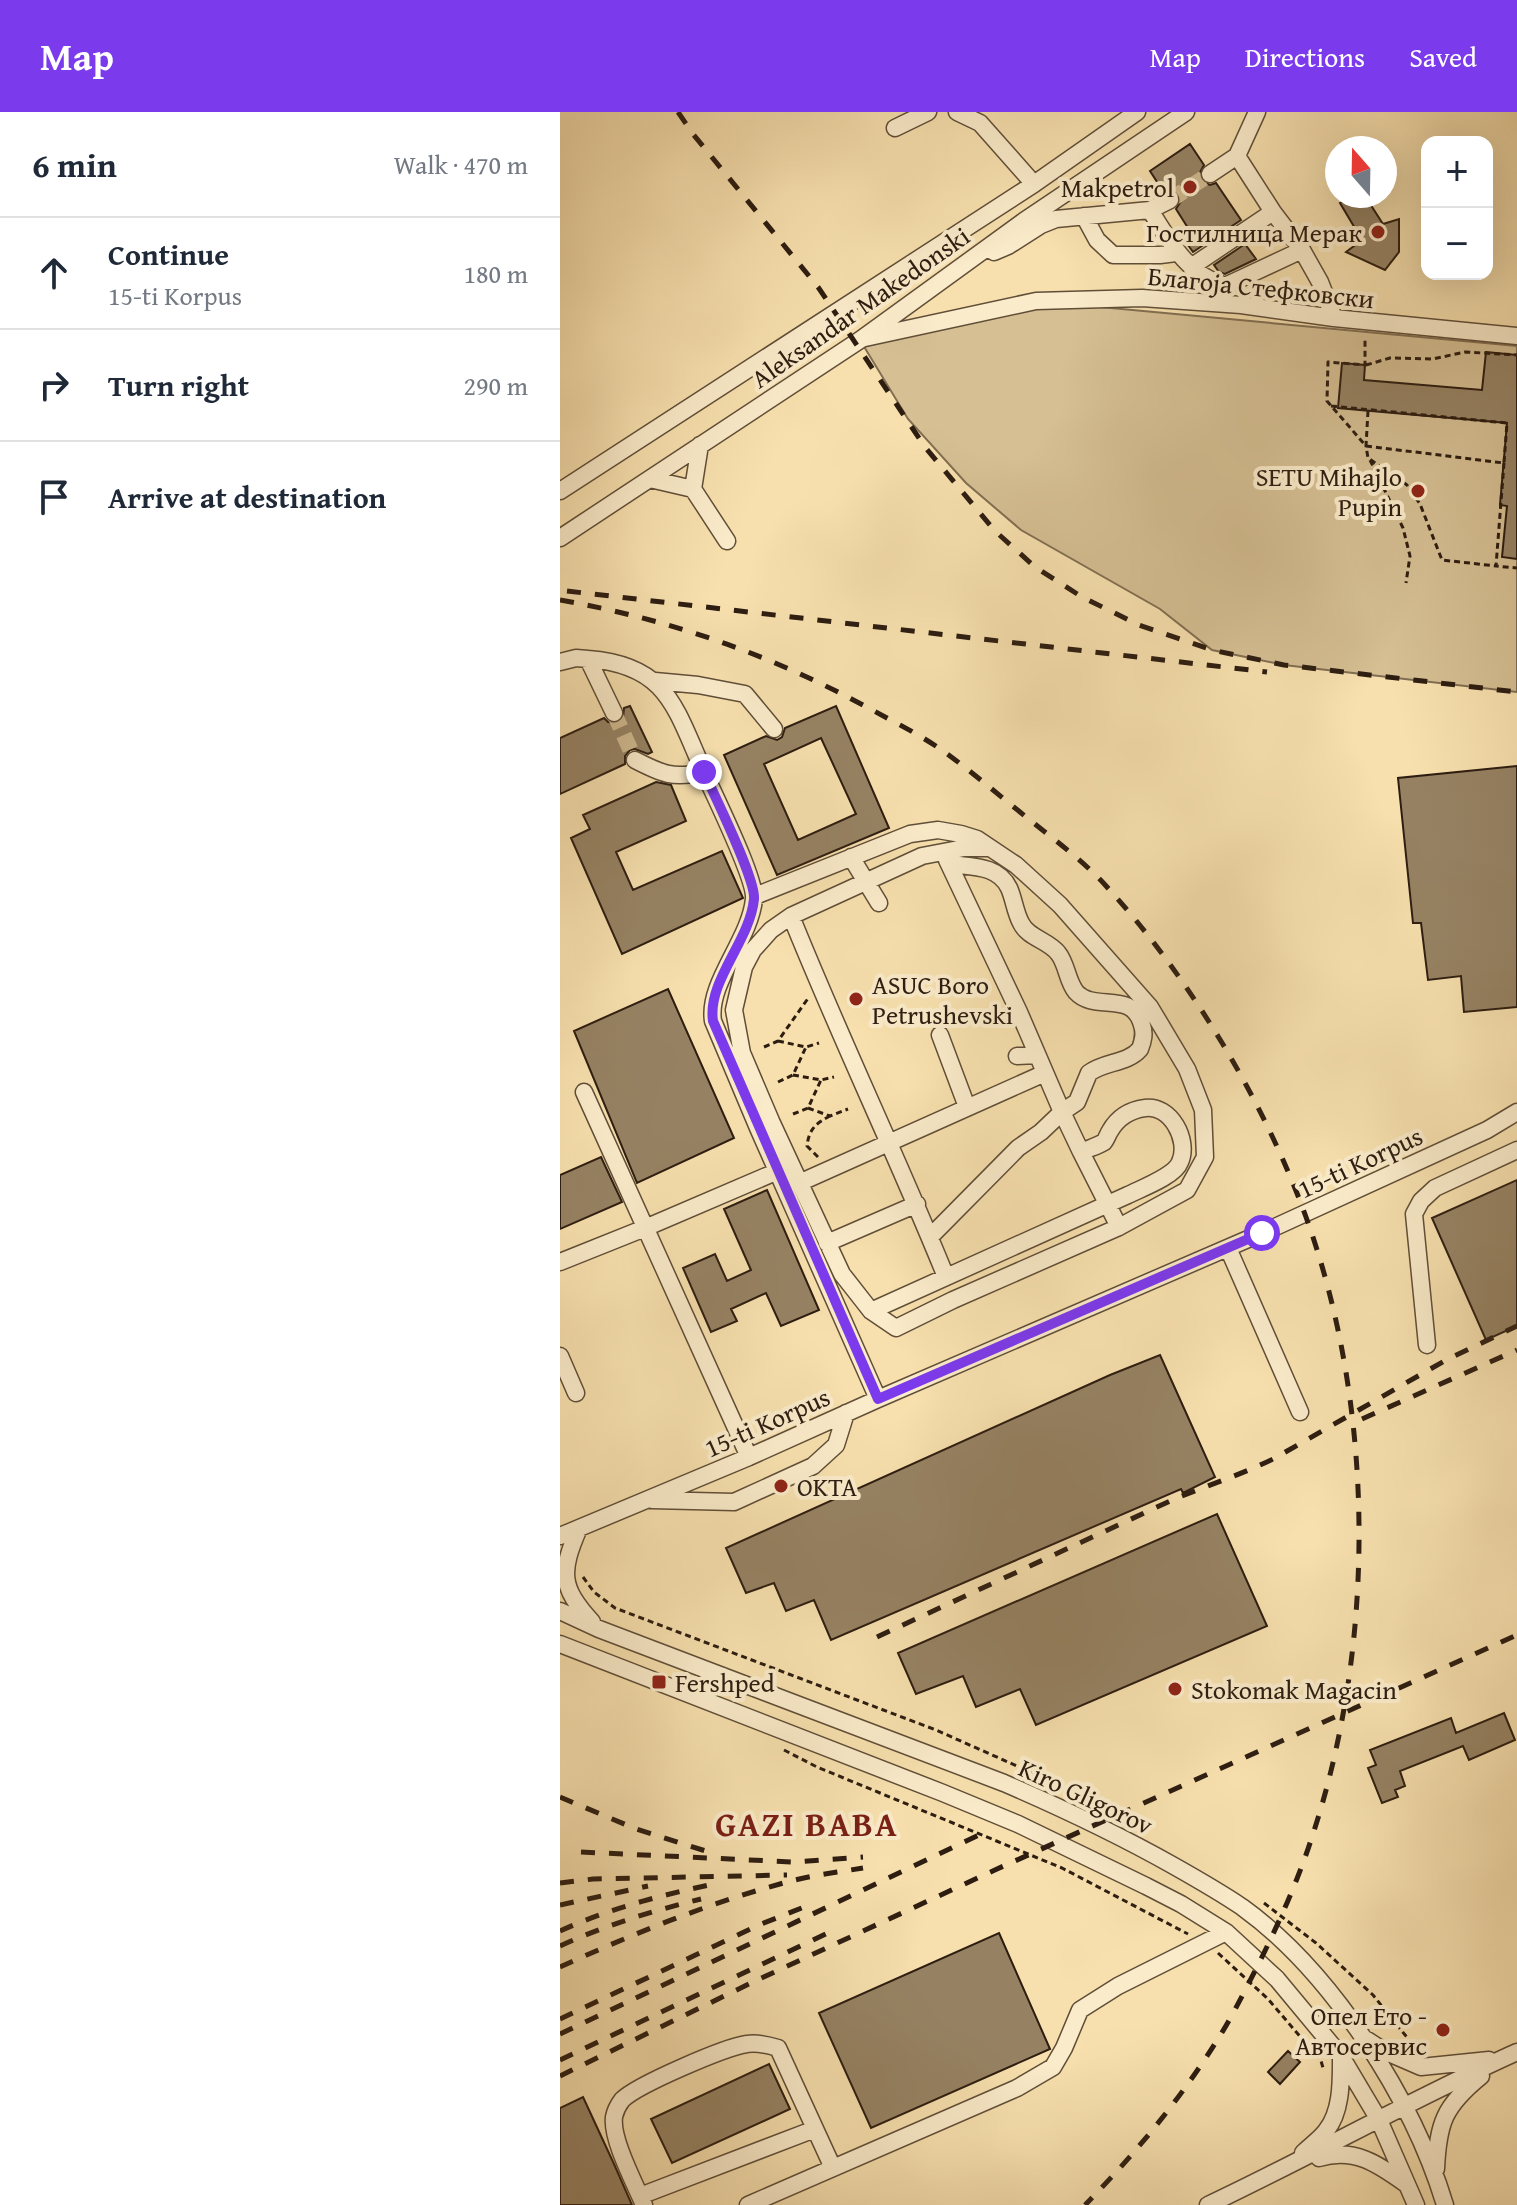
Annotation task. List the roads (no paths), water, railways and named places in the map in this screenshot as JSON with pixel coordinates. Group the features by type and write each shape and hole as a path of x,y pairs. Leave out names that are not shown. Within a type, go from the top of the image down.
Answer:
{"street":[{"path":"895,128 928,112"},
{"path":"957,112 980,123 1034,184"},
{"name":"Aleksandar Makedonski","path":"560,491 1034,184 1137,112"},
{"name":"Aleksandar Makedonski","path":"560,538 860,340 1024,221 1186,112"},
{"path":"1210,174 1237,156 1257,112"},
{"path":"1237,156 1302,250 1320,282 1334,318"},
{"path":"966,263 1008,246 1056,219 1150,210 1170,200"},
{"path":"1150,210 1176,253 1210,281 1225,286 1302,250"},
{"path":"1191,267 1273,212"},
{"path":"1084,216 1097,240 1113,255 1176,253"},
{"name":"Благоја Стефковски","path":"860,340 1036,301 1142,298 1241,305 1334,318 1517,336"},
{"path":"700,445 693,489 727,541"},
{"path":"650,479 693,489"},
{"path":"560,662 576,658 613,663 655,681 671,699 745,866 755,896 745,934 719,985 712,1011 713,1021 878,1399"},
{"path":"588,659 614,713"},
{"path":"655,681 745,694 774,729"},
{"path":"635,760 664,774 704,772"},
{"path":"755,896 910,834 938,830 977,839 1016,865 1060,905 1146,1014 1187,1069 1203,1110 1205,1157 1187,1190 1119,1227 896,1328 871,1311 842,1274 742,1053 734,1010 744,967 753,950 771,930 791,916 922,856 945,858 997,873 1008,887 1021,925 1061,956 1077,993 1086,999 1123,1005 1146,1014"},
{"path":"945,858 964,848 989,848"},
{"path":"851,857 879,903"},
{"path":"945,858 1062,1112 1119,1227"},
{"path":"791,916 946,1277"},
{"path":"930,1237 1018,1148 1077,1102 1089,1073 1108,1062 1128,1058 1140,1049 1146,1014"},
{"path":"940,1035 967,1107"},
{"path":"1017,1056 1037,1055"},
{"path":"799,1183 1045,1073"},
{"path":"584,1092 749,1457"},
{"path":"871,1311 1169,1174 1180,1163 1183,1143 1176,1125 1164,1113 1148,1107 1124,1114 1105,1141 1081,1152"},
{"name":"15-ti Korpus","path":"560,1536 1228,1248 1487,1130 1517,1112"},
{"path":"1427,1345 1414,1214 1421,1201 1435,1188 1517,1150"},
{"path":"560,1262 778,1171"},
{"path":"827,1243 917,1204"},
{"path":"1228,1248 1300,1412"},
{"path":"560,1356 576,1393"},
{"path":"647,1500 734,1502 813,1466 836,1445 846,1413"},
{"path":"580,1527 563,1558 563,1583 572,1601 599,1629"},
{"name":"Kiro Gligorov","path":"560,1611 599,1629 1058,1806 1219,1892 1295,1952 1323,1983 1404,2107 1436,2175 1445,2205"},
{"name":"Kiro Gligorov","path":"560,1644 1018,1824 1157,1892 1226,1932 1277,1979 1341,2056 1379,2120 1416,2205"},
{"path":"748,2205 1017,2088 1053,2067 1080,2010 1118,1986 1226,1932"},
{"path":"1359,2034 1384,2051 1421,2067 1512,2055"},
{"path":"815,2129 642,2200 620,2148 614,2115 621,2101 638,2089 718,2053 749,2043 778,2048 833,2168"},
{"path":"1208,2205 1512,2055"},
{"path":"1436,2175 1440,2129 1451,2106 1460,2093 1512,2055"},
{"path":"1286,2167 1327,2130 1335,2115 1341,2090 1341,2056"},
{"path":"1286,2167 1334,2153 1353,2155 1372,2161 1408,2185"}],"tunnel":[{"path":"1170,200 1210,174"},
{"path":"614,713 635,760"}],"railway":[{"path":"678,112 818,287 925,447 995,531 1035,567 1082,597 1139,625 1212,650 1284,665 1517,692"},
{"path":"567,591 1267,672"},
{"path":"560,600 683,629 760,657 836,691 938,747 1065,848 1097,877 1138,923 1195,1001 1269,1129 1306,1217 1329,1290 1345,1367 1355,1445 1359,1525 1357,1604 1348,1683 1334,1760 1294,1886 1232,2015 1171,2106 1085,2205"},
{"path":"877,1637 1170,1501 1275,1458 1446,1360 1517,1326"},
{"path":"1362,1419 1517,1350"},
{"path":"560,2076 997,1869 1517,1635"},
{"path":"560,1797 636,1829 709,1852"},
{"path":"560,2034 979,1835"},
{"path":"581,1852 793,1862 863,1857"},
{"path":"560,1967 645,1930 761,1889 863,1868"},
{"path":"560,1883 593,1879 787,1875"},
{"path":"560,1931 633,1904 709,1885"},
{"path":"560,1905 648,1886"},
{"path":"560,1946 629,1919 701,1899"},
{"path":"560,2019 759,1925 804,1907"},
{"path":"560,2060 830,1932"}],"place":[{"name":"Makpetrol","path":"1190,187"},
{"name":"Гостилница Мерак","path":"1378,232"},
{"name":"SETU Mihajlo Pupin","path":"1418,491"},
{"name":"ASUC Boro Petrushevski","path":"856,999"},
{"name":"OKTA","path":"781,1486"},
{"name":"Fershped","path":"659,1682"},
{"name":"Stokomak Magacin","path":"1175,1689"},
{"name":"Опел Ето - Автосервис","path":"1443,2030"}],"district":[{"name":"GAZI BABA","path":"807,1823"}]}
